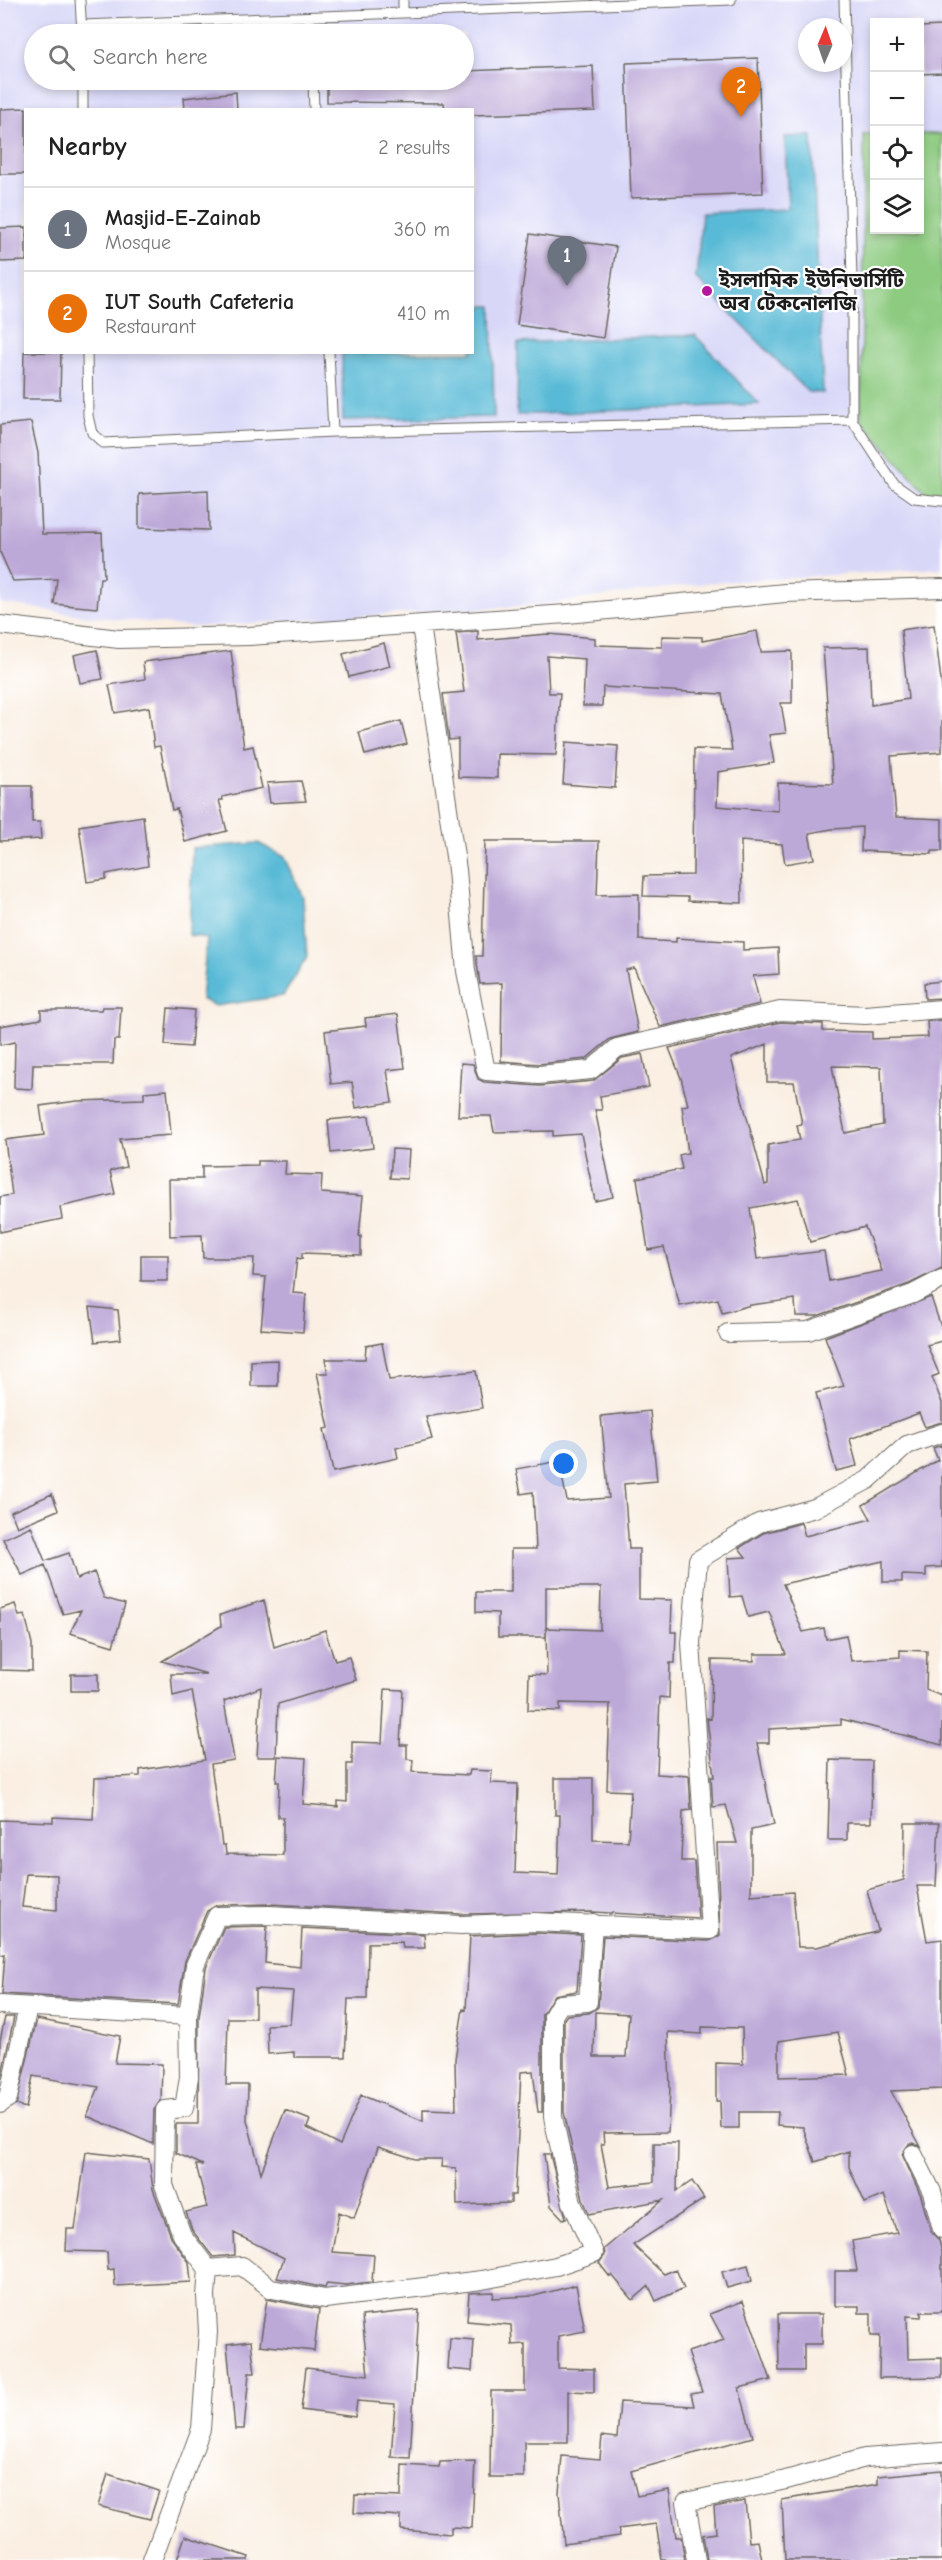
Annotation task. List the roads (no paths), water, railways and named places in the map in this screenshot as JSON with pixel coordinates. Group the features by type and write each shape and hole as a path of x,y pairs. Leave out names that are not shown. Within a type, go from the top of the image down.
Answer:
{"street":[{"path":"0,624 119,639 249,636 422,625 785,593 942,588"},
{"path":"422,625 457,870 466,971 486,1071 539,1075 591,1070 618,1048 780,1011 866,1015 942,1009"},
{"path":"728,1333 808,1331 913,1294 942,1279"},
{"path":"152,2560 201,2429 207,2352 208,2269 182,2235 164,2185 165,2110 184,2108 189,2077 188,2016 195,1965 217,1916 269,1915 461,1925 535,1922 593,1923 710,1930 691,1643 698,1560 759,1523 815,1508 868,1480 908,1445 942,1433"},
{"path":"208,2269 242,2266 272,2289 325,2299 482,2280 556,2266 594,2253 572,2202 553,2117 553,2016 560,2004 588,2002 593,1923"},
{"path":"0,2005 188,2016"},
{"path":"0,2104 8,2098 28,2007"},
{"path":"913,2154 932,2192 942,2229"},
{"path":"696,2560 686,2502 786,2480 866,2458 942,2452"}],"lane":[{"path":"80,0 82,24"},
{"path":"402,0 403,13"},
{"path":"206,24 403,13 731,0"},
{"path":"844,0 852,279 852,420 894,484 914,498 942,501"},
{"path":"309,19 309,24"},
{"path":"83,90 83,108"},
{"path":"314,90 315,108"},
{"path":"87,354 88,416 92,433 103,443 333,432 852,420"},
{"path":"329,354 333,432"}],"water":[{"path":"812,136 823,393 808,392 696,278 702,213 788,209 785,137"},
{"path":"474,306 492,306 494,417 343,420 342,354 474,354"},
{"path":"695,335 759,404 517,415 518,343"},
{"path":"258,843 285,857 303,898 307,957 283,996 215,1006 201,999 207,938 189,935 192,848"}],"place":[{"name":"IUT South Cafeteria","path":"741,117"},
{"name":"Masjid-E-Zainab","path":"567,286"},
{"name":"ইসলামিক ইউনিভার্সিটি অব টেকনোলজি","path":"707,291"}]}
